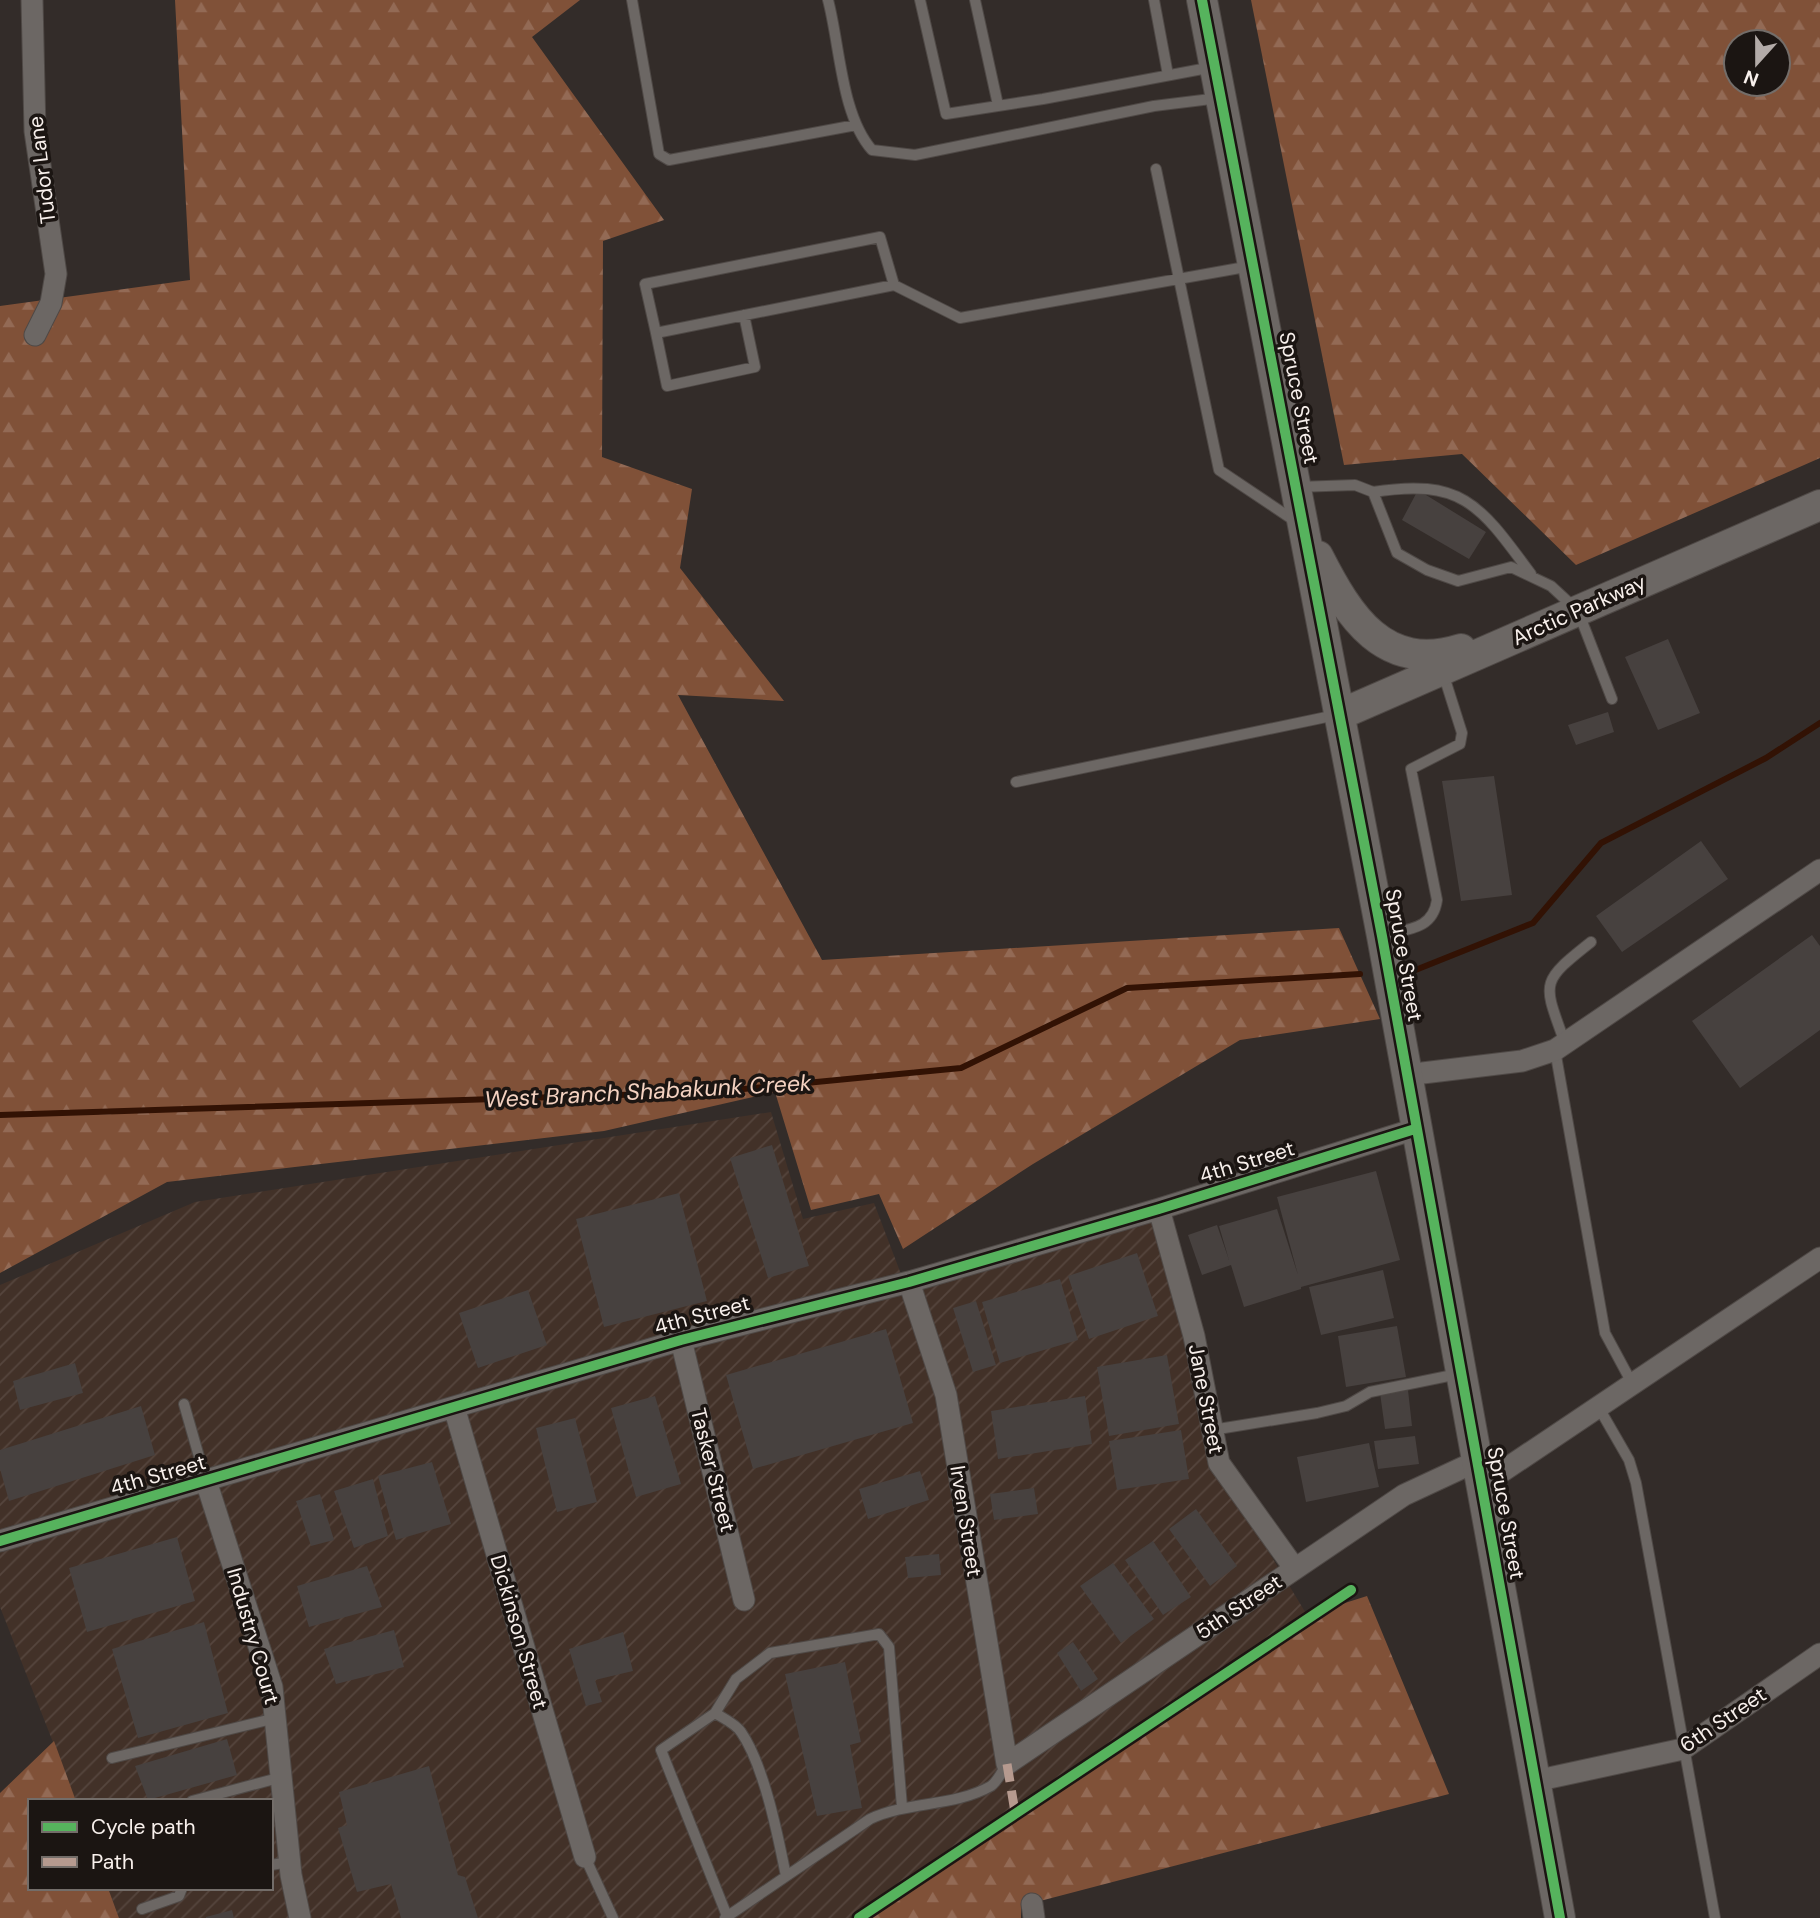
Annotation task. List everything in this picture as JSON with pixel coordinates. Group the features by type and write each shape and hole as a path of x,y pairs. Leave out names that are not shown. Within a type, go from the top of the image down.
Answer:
{"street":[{"name":"Tudor Lane","path":"32,0 35,131 56,274 54,293 35,335"},
{"name":"Spruce Street","path":"1202,0 1382,936 1560,1918"},
{"name":"Arctic Parkway","path":"1339,715 1820,505"},
{"path":"1303,526 1333,585 1356,620 1375,637 1413,655 1429,657 1452,652 1578,611"},
{"path":"1406,1074 1522,1061 1560,1047 1820,870"},
{"name":"4th Street","path":"0,1541 681,1340 909,1282 1159,1209 1415,1129"},
{"name":"Jane Street","path":"1159,1209 1194,1336 1219,1463 1295,1569"},
{"name":"5th Street","path":"1007,1764 1404,1495 1480,1473 1599,1408 1820,1258"},
{"name":"Irven Street","path":"909,1282 946,1395 1007,1764"},
{"name":"Tasker Street","path":"681,1340 744,1600"},
{"name":"Dickinson Street","path":"454,1407 585,1857"},
{"name":"Industry Court","path":"206,1482 272,1687 282,1777 280,1863 300,1918"},
{"name":"6th Street","path":"1535,1781 1683,1749 1820,1654"}],"lane":[{"path":"632,0 659,154 669,160 856,125"},
{"path":"828,0 856,125 872,150 915,155 1154,106 1222,97"},
{"path":"920,0 946,114 1216,66"},
{"path":"975,0 998,105"},
{"path":"1154,0 1168,75"},
{"path":"1156,169 1219,470 1303,526"},
{"path":"744,315 755,368 667,386 645,284 880,237 894,285"},
{"path":"656,333 894,285 961,318 1254,266"},
{"path":"1296,487 1355,485 1373,492 1408,486 1429,487 1452,493 1482,512 1531,574"},
{"path":"1373,492 1397,554 1427,570 1458,581 1511,567 1531,574 1551,586 1578,611 1612,699"},
{"path":"1382,936 1424,925 1435,914 1437,900 1411,769 1460,744 1462,733 1442,670"},
{"path":"1016,782 1339,715"},
{"path":"1591,942 1555,970 1547,995 1560,1047 1605,1333 1633,1385"},
{"path":"1212,1430 1317,1413 1346,1405 1370,1392 1461,1373"},
{"path":"184,1404 206,1482"},
{"path":"1599,1408 1629,1460 1636,1483 1715,1918"},
{"path":"902,1807 889,1647 879,1634 770,1653 736,1679 715,1713 661,1750 726,1917 870,1819 902,1807 942,1802 992,1785 1007,1764"},
{"path":"715,1713 741,1730 752,1755 774,1819 786,1876"},
{"path":"112,1758 276,1718"},
{"path":"199,1799 282,1777"},
{"path":"585,1857 613,1918"},
{"path":"142,1909 179,1896 181,1890"}],"shaded area":[{"path":"771,1112 803,1219 874,1203 904,1282 1152,1212 1221,1473 1307,1615 1171,1702 866,1918 119,1918 109,1890 273,1890 273,1799 75,1799 0,1607 0,1285 195,1202"}],"green space":[{"path":"175,0 580,0 532,37 664,220 603,241 602,457 692,489 680,568 784,701 678,695 822,960 1339,928 1380,1019 1240,1040 1033,1164 903,1249 879,1194 811,1210 775,1092 604,1131 167,1182 0,1273 0,306 190,280"},
{"path":"1251,0 1820,0 1820,458 1576,565 1462,454 1344,465"},
{"path":"1367,1596 1449,1794 1021,1906 1021,1918 866,1918 1171,1701 1307,1615"},
{"path":"54,1741 75,1799 28,1799 28,1890 109,1890 119,1918 0,1918 0,1793"}],"building":[{"path":"1418,490 1486,532 1469,559 1402,520"},
{"path":"1668,639 1700,713 1658,730 1625,657"},
{"path":"1608,712 1614,732 1576,745 1568,725"},
{"path":"1494,776 1512,895 1461,901 1442,781"},
{"path":"1701,841 1728,879 1622,952 1596,916"},
{"path":"1812,935 1820,946 1820,1030 1740,1088 1692,1021"},
{"path":"772,1145 809,1266 768,1278 730,1158"},
{"path":"1376,1171 1400,1260 1301,1287 1244,1307 1231,1265 1202,1275 1188,1235 1217,1225 1229,1260 1219,1226 1277,1209 1298,1275 1277,1197"},
{"path":"679,1193 707,1301 604,1327 576,1219"},
{"path":"1137,1253 1158,1316 1089,1339 1068,1276"},
{"path":"1383,1270 1394,1318 1321,1335 1309,1287"},
{"path":"1060,1279 1078,1340 1000,1363 982,1302"},
{"path":"528,1290 547,1345 478,1368 459,1313"},
{"path":"976,1301 996,1365 973,1372 953,1308"},
{"path":"1397,1326 1406,1377 1346,1387 1338,1336"},
{"path":"886,1329 913,1423 753,1469 726,1375"},
{"path":"1167,1355 1179,1424 1109,1436 1097,1367"},
{"path":"75,1363 83,1393 20,1410 13,1381"},
{"path":"1408,1390 1412,1426 1385,1429 1380,1393"},
{"path":"655,1396 681,1484 636,1497 611,1408"},
{"path":"1085,1396 1092,1444 998,1459 991,1411"},
{"path":"141,1406 155,1455 9,1501 0,1469 0,1450"},
{"path":"575,1418 597,1502 557,1512 536,1428"},
{"path":"1181,1430 1189,1479 1117,1490 1109,1441"},
{"path":"1415,1436 1419,1464 1378,1469 1374,1441"},
{"path":"1369,1443 1379,1487 1306,1502 1297,1457"},
{"path":"432,1462 451,1524 396,1540 378,1476"},
{"path":"920,1471 929,1500 868,1519 859,1489"},
{"path":"373,1479 388,1536 354,1548 334,1491"},
{"path":"1034,1488 1038,1514 994,1520 990,1494"},
{"path":"320,1494 334,1540 311,1546 296,1501"},
{"path":"1196,1509 1237,1566 1210,1586 1169,1529"},
{"path":"177,1537 195,1601 87,1632 69,1568"},
{"path":"1153,1541 1191,1597 1163,1615 1125,1560"},
{"path":"939,1554 941,1575 908,1578 905,1557"},
{"path":"1113,1563 1154,1619 1121,1643 1080,1586"},
{"path":"367,1566 382,1607 309,1627 297,1586"},
{"path":"204,1622 228,1713 138,1738 112,1649"},
{"path":"394,1630 404,1667 336,1684 324,1649"},
{"path":"623,1632 633,1671 595,1680 602,1702 586,1706 569,1649"},
{"path":"1073,1642 1098,1679 1081,1691 1057,1653"},
{"path":"845,1662 861,1742 850,1745 862,1808 817,1816 785,1674"},
{"path":"227,1739 237,1775 148,1799 135,1766"},
{"path":"429,1766 458,1875 465,1877 478,1918 401,1918 391,1884 357,1892 338,1828 347,1825 339,1792"},
{"path":"232,1910 234,1918 206,1918 206,1917"}],"waterway":[{"name":"West Branch Shabakunk Creek","path":"1413,971 1533,923 1601,843 1766,758 1820,723"},
{"name":"West Branch Shabakunk Creek","path":"0,1115 713,1092 961,1068 1127,988 1360,974"}],"marked path":[{"path":"1007,1764 1015,1812"}],"cycle path":[{"path":"1202,0 1382,936 1560,1918"},
{"path":"0,1541 681,1340 909,1282 1159,1209 1415,1129"},
{"path":"859,1918 1351,1590"}]}
